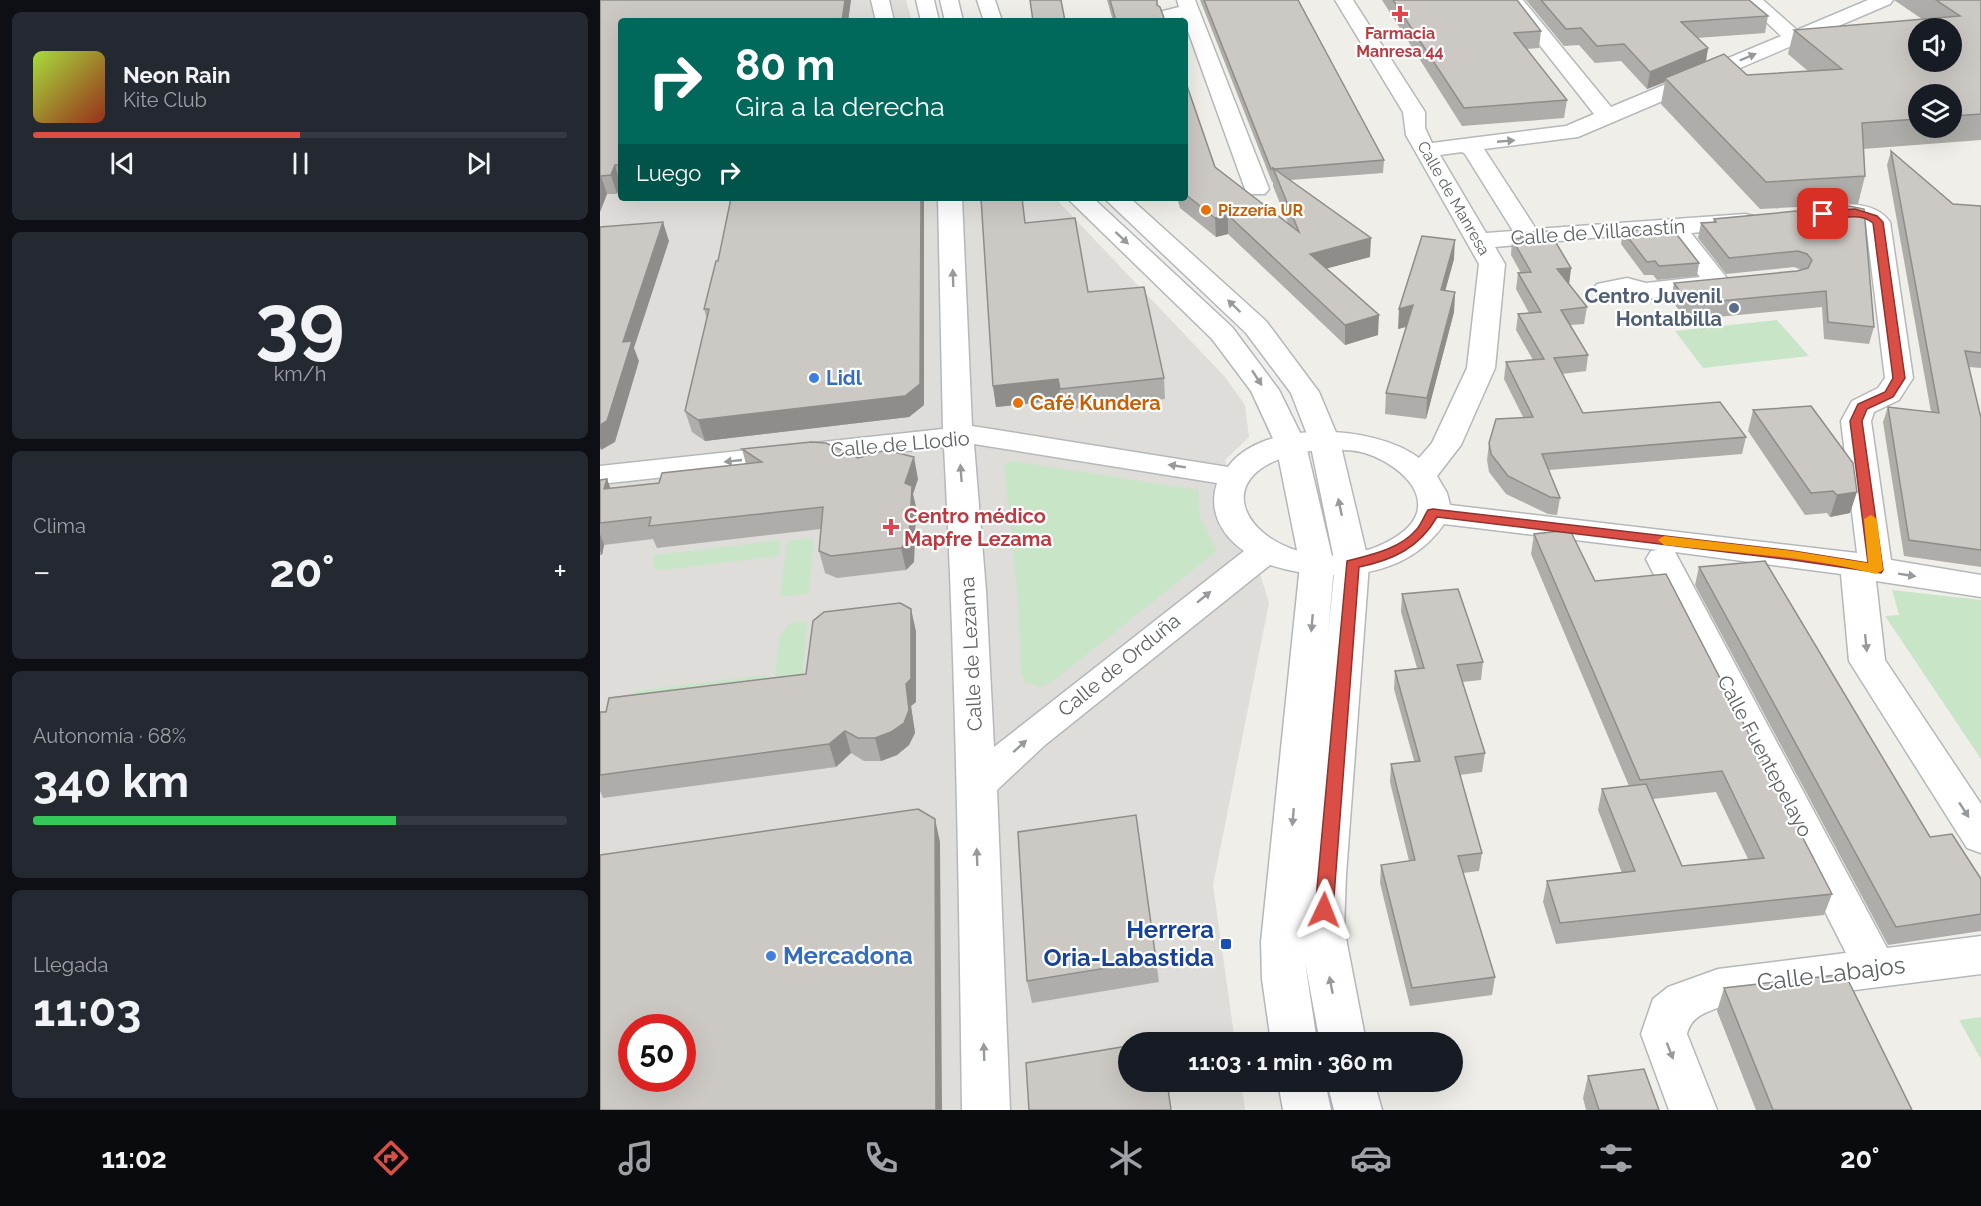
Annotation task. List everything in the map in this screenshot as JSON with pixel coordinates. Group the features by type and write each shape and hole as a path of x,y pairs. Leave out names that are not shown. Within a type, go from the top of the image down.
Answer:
{"street":[{"path":"880,0 884,18"},
{"path":"925,0 929,18"},
{"path":"949,0 953,18"},
{"path":"986,0 992,18"},
{"name":"Calle de Manresa","path":"1344,0 1414,112 1414,128 1492,264 1484,352 1476,384 1446,445 1422,475"},
{"path":"1513,0 1608,117"},
{"path":"1752,0 1775,20 1777,26 1795,37"},
{"path":"1427,150 1549,137 1570,132 1884,0"},
{"path":"1170,18 1170,15 1188,5 1193,38 1257,189"},
{"path":"1466,145 1473,150 1529,237"},
{"name":"Calle de Lezama","path":"950,201 958,436 969,591 977,785 986,1110"},
{"path":"1082,201 1222,333 1265,390 1291,445 1335,564 1283,942 1284,978 1292,1032"},
{"path":"1119,201 1256,327 1305,392 1324,440 1335,564 1323,928 1341,1032"},
{"path":"1799,216 1855,212 1874,218 1878,222 1899,378 1889,394 1862,407 1856,421 1867,567 1867,661 1981,837"},
{"name":"Calle de Villacastín","path":"1481,242 1635,227 1673,227 1765,219"},
{"path":"1673,227 1717,282"},
{"path":"1606,289 1627,286 1646,291 1745,280"},
{"path":"1376,446 1430,437 1461,412"},
{"name":"Calle de Llodio","path":"600,475 958,436 1006,440 1234,477"},
{"path":"1324,440 1357,441 1376,446 1401,458 1422,475 1434,500 1433,513 1421,534 1398,549 1373,560 1335,564 1266,551 1241,533 1231,520 1227,506 1228,492 1234,477 1260,456 1274,449 1324,440"},
{"path":"1433,513 1867,567 1981,586"},
{"name":"Calle de Orduña","path":"977,785 1032,735 1266,551"},
{"name":"Calle Fuentepelayo","path":"1663,559 1868,953"},
{"name":"Calle Labajos","path":"1693,1110 1664,1034 1669,1013 1683,1001 1718,988 1981,955"},
{"path":"1304,1092 1307,1110"},
{"path":"1354,1092 1358,1110"}],"shaded area":[{"path":"600,0 906,0 911,18 618,18 618,201 1058,201 1225,377 1245,405 1249,437 1225,460 1269,603 1213,885 1234,1032 1118,1032 1118,1092 1242,1092 1245,1110 600,1110"}],"green space":[{"path":"1777,320 1809,356 1703,368 1675,331"},
{"path":"1013,461 1198,490 1200,517 1217,551 1051,683 1040,687 1025,682 1021,673 1018,599 1004,467 1006,463"},
{"path":"814,538 809,594 780,597 787,541"},
{"path":"781,540 779,556 663,570 656,569 653,564 655,555"},
{"path":"1892,590 1981,600 1981,759 1885,616 1899,615"},
{"path":"807,621 801,691 772,695 780,636 789,624"},
{"path":"766,675 764,696 622,701 636,691"},
{"path":"1981,1017 1981,1059 1959,1020"}],"building":[{"path":"600,0 845,0 842,18 618,18 618,165 615,165 611,175 600,178"},
{"path":"1030,0 1061,0 1064,18 1033,18"},
{"path":"1110,0 1157,0 1164,18 1115,18"},
{"path":"1204,0 1298,0 1384,160 1271,169"},
{"path":"1393,0 1517,0 1541,31 1514,33 1567,100 1464,108"},
{"path":"1541,0 1749,0 1768,16 1681,22 1708,48 1650,72 1624,44 1597,46 1581,28 1566,29"},
{"path":"1936,0 1981,0 1981,114 1962,115 1962,84 1908,84 1908,120 1862,123 1865,176 1766,182 1665,78 1724,54 1747,75 1842,69 1794,30 1908,20 1908,72 1962,72 1962,18 1936,18 1960,16"},
{"path":"1188,89 1215,167 1299,232 1273,168 1371,238 1310,254 1379,315 1345,325 1228,215 1215,218 1188,196"},
{"path":"1891,151 1953,204 1981,206 1981,353 1965,351 1981,418 1981,550 1909,540 1888,407 1939,413"},
{"path":"730,201 921,201 920,384 905,396 698,420 685,411 709,309 704,309 716,261 718,261"},
{"path":"981,201 1022,201 1025,223 1075,218 1088,292 1144,287 1164,378 1060,389 1058,379 993,386"},
{"path":"1849,206 1864,209 1874,327 1828,322 1826,291 1689,304 1674,283 1797,271 1808,268 1812,260 1807,254 1798,251 1729,258 1701,223 1716,222 1714,219"},
{"path":"663,222 623,342 632,341 607,421 600,425 600,227"},
{"path":"1671,227 1699,263 1659,266 1655,261 1647,262 1623,231"},
{"path":"1549,231 1571,268 1557,269 1587,307 1561,310 1588,355 1554,358 1583,413 1720,402 1746,437 1542,454 1560,498 1550,497 1508,476 1491,454 1489,443 1496,419 1533,417 1506,362 1544,359 1518,314 1541,312 1518,273 1531,272 1512,239 1523,238 1520,233"},
{"path":"1422,236 1455,240 1441,290 1455,292 1427,398 1386,393 1413,305 1399,309"},
{"path":"1811,406 1853,463 1857,492 1837,495 1833,491 1811,493 1753,410"},
{"path":"811,442 826,443 858,458 886,450 914,457 905,483 912,486 909,540 901,548 831,556 819,551 823,507 649,526 651,517 600,523 600,480 607,479 604,489 659,483 662,473 762,462 742,449"},
{"path":"1570,530 1595,581 1666,574 1832,894 1560,923 1547,881 1635,871 1602,789 1646,784 1682,866 1764,858 1722,771 1640,780 1534,534"},
{"path":"1765,561 1930,837 1952,834 1981,879 1981,914 1896,927 1699,567"},
{"path":"1458,589 1483,662 1457,665 1485,753 1455,757 1482,853 1458,856 1495,977 1412,988 1381,865 1415,860 1391,764 1420,761 1395,671 1424,668 1402,594"},
{"path":"900,603 911,609 911,679 906,684 909,710 904,723 891,732 875,738 858,738 845,731 829,744 600,775 600,712 606,712 609,698 806,674 813,621 824,612"},
{"name":"Mercadona","path":"918,809 935,819 936,1110 600,1110 600,855"},
{"path":"1136,815 1156,960 1027,981 1018,832"},
{"path":"1845,974 1912,1110 1773,1110 1724,988"},
{"path":"1118,1048 1118,1092 1168,1092 1171,1110 1029,1110 1026,1063"},
{"path":"1644,1069 1659,1110 1599,1110 1588,1076"}],"slow traffic":[{"path":"1664,540 1857,564 1876,570 1871,519"}],"place":[{"name":"Farmacia Manresa 44","path":"1400,14"},
{"name":"Pizzería UR","path":"1206,210"},
{"name":"Centro Juvenil Hontalbilla","path":"1734,308"},
{"name":"Lidl","path":"814,378"},
{"name":"Café Kundera","path":"1018,403"},
{"name":"Centro médico Mapfre Lezama","path":"891,527"},
{"name":"Herrera Oria-Labastida","path":"1226,944"},
{"name":"Mercadona","path":"771,956"}],"route":[{"path":"1324,910 1325,875 1352,564 1373,560 1398,549 1421,534 1433,513 1793,555 1857,564 1876,570 1856,421 1862,407 1889,394 1899,378 1878,222 1874,218 1855,212 1823,214"}]}
